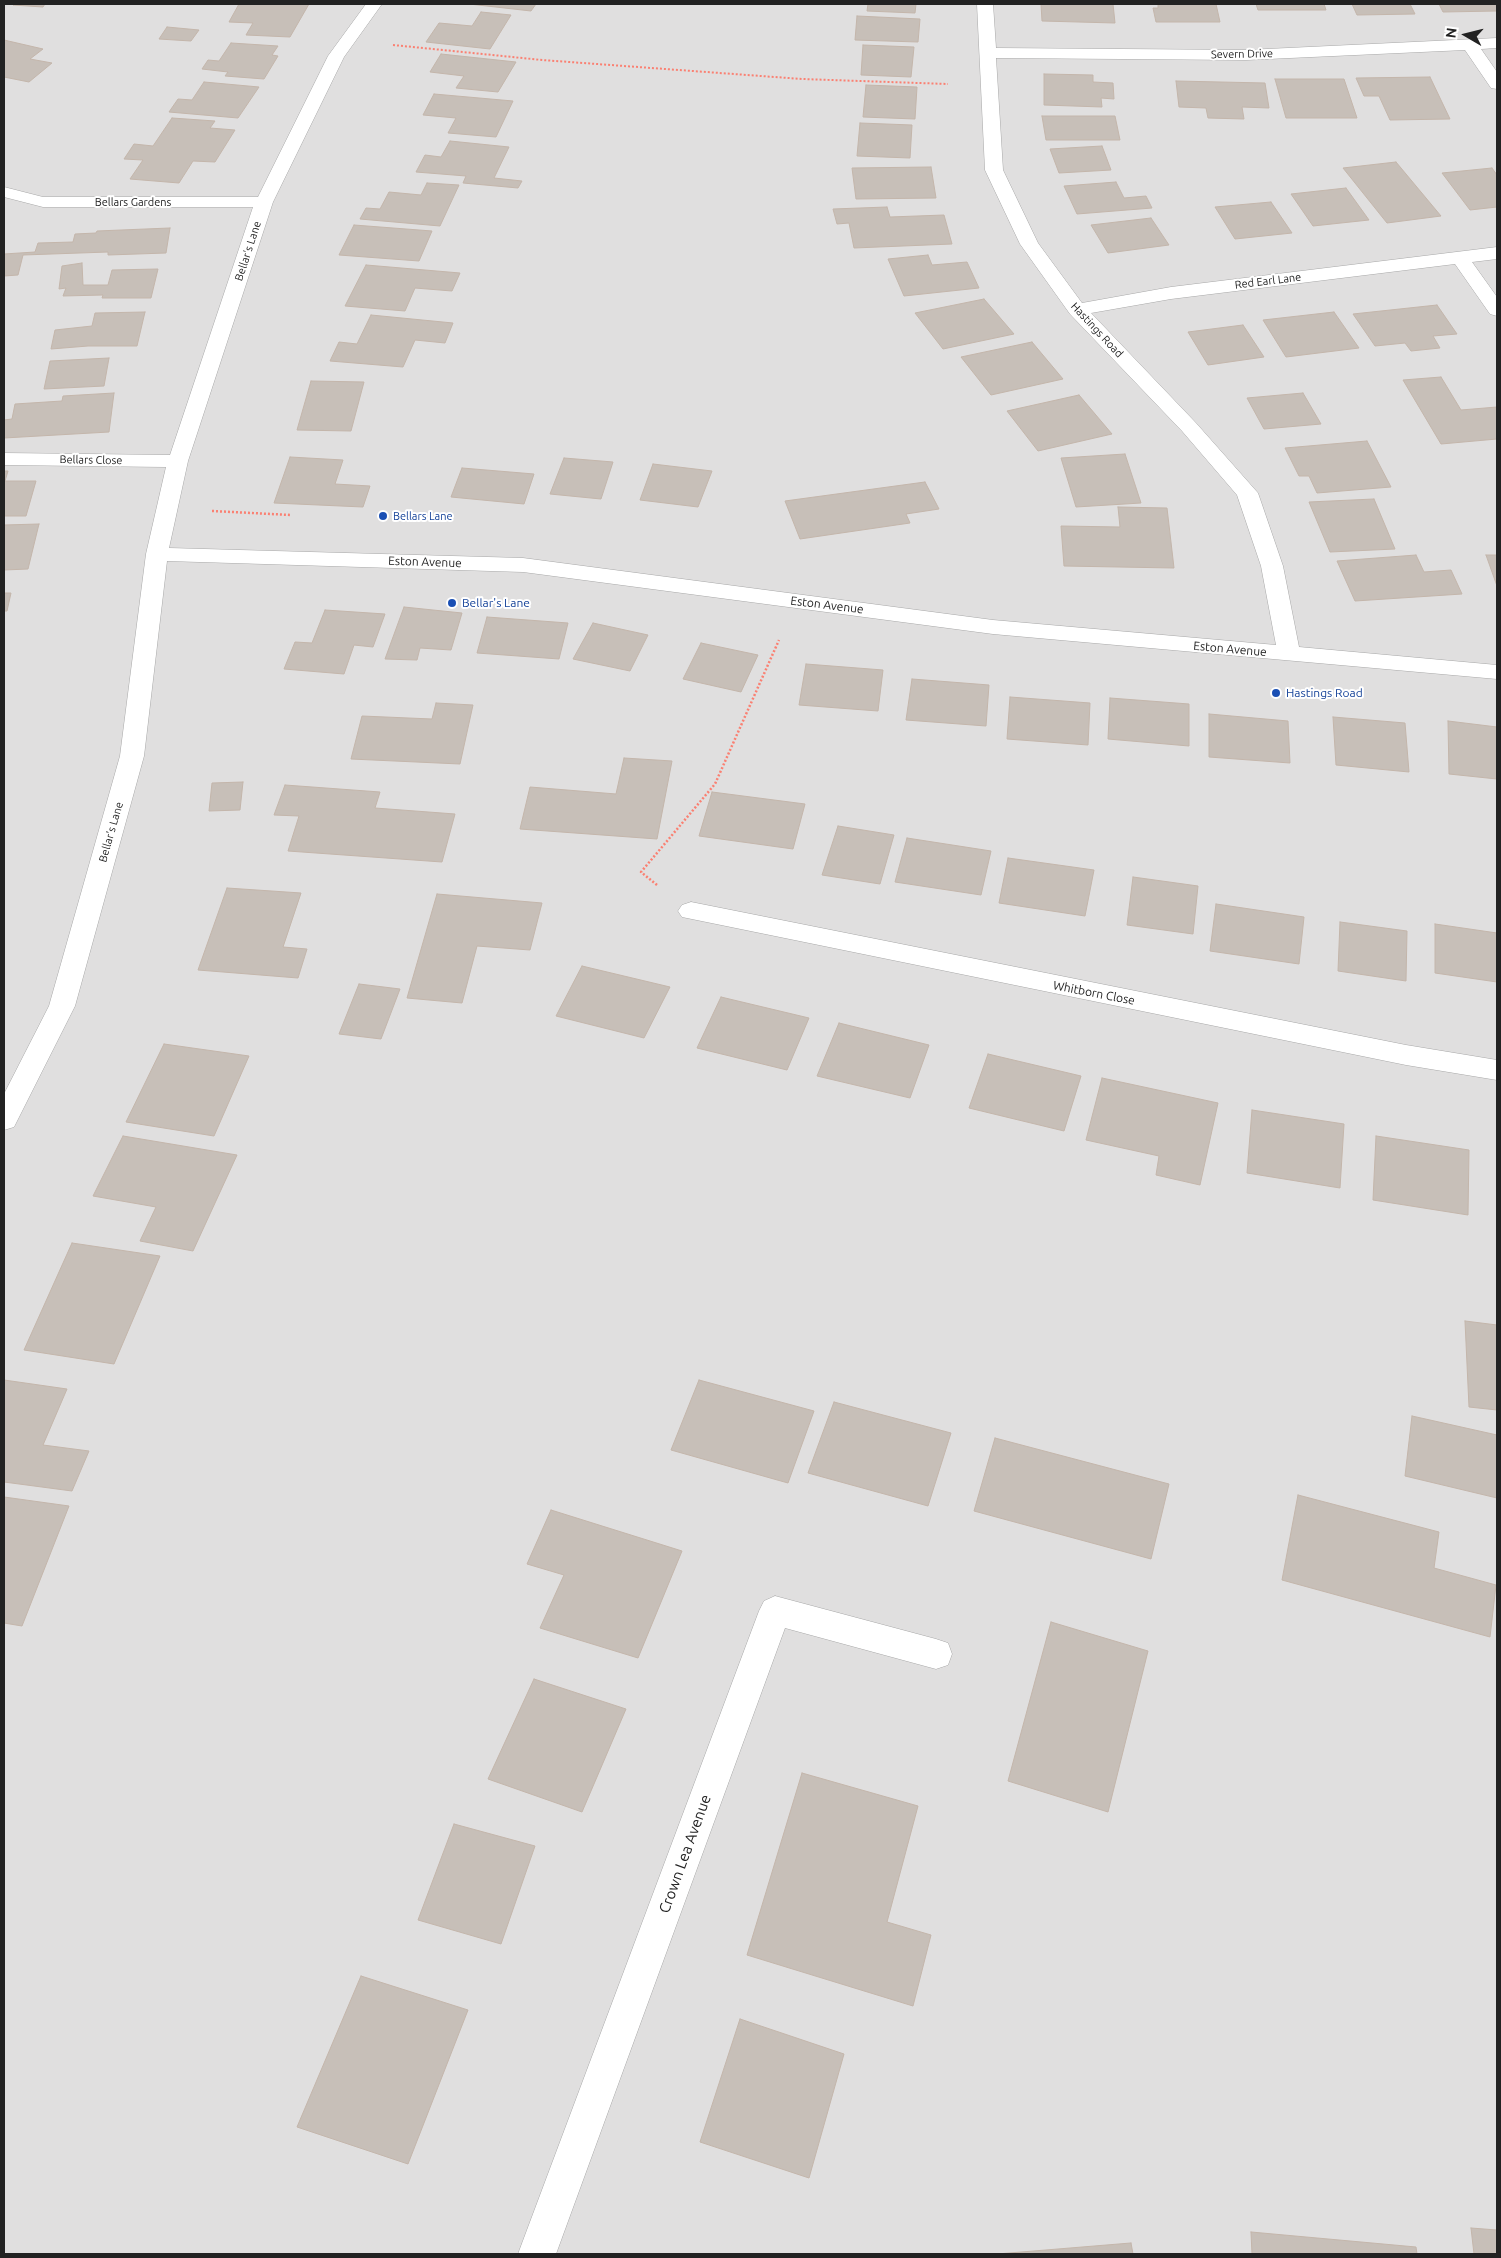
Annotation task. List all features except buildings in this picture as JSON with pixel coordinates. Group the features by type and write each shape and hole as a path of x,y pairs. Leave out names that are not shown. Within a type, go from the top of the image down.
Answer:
{"street":[{"name":"Bellar's Lane","path":"4,1120 62,1006 132,756 157,554 178,461 264,202 346,40 374,4"},
{"name":"Hastings Road","path":"985,4 994,170 1029,244 1076,310 1190,427 1247,494 1272,566 1289,654"},
{"path":"1469,43 1497,84"},
{"name":"Severn Drive","path":"987,53 1246,55 1497,43"},
{"name":"Bellars Gardens","path":"4,192 43,202 264,202"},
{"name":"Red Earl Lane","path":"1076,310 1171,293 1497,253"},
{"path":"1460,258 1497,310"},
{"name":"Bellars Close","path":"4,459 178,461"},
{"name":"Eston Avenue","path":"157,554 523,565 993,627 1497,672"},
{"name":"Whitborn Close","path":"691,911 1377,1049 1497,1070"},
{"name":"Crown Lea Avenue","path":"537,2254 775,1611 936,1654"}],"path":[{"path":"346,40 542,60 802,80 988,85"},
{"path":"691,911 641,872 715,784 796,601"}],"shaded area":[{"path":"4,4 1497,4 1497,2254 4,2254"}],"place":[{"name":"Bellars Lane","path":"383,516"},
{"name":"Bellar's Lane","path":"452,603"},
{"name":"Hastings Road","path":"1276,693"}]}
